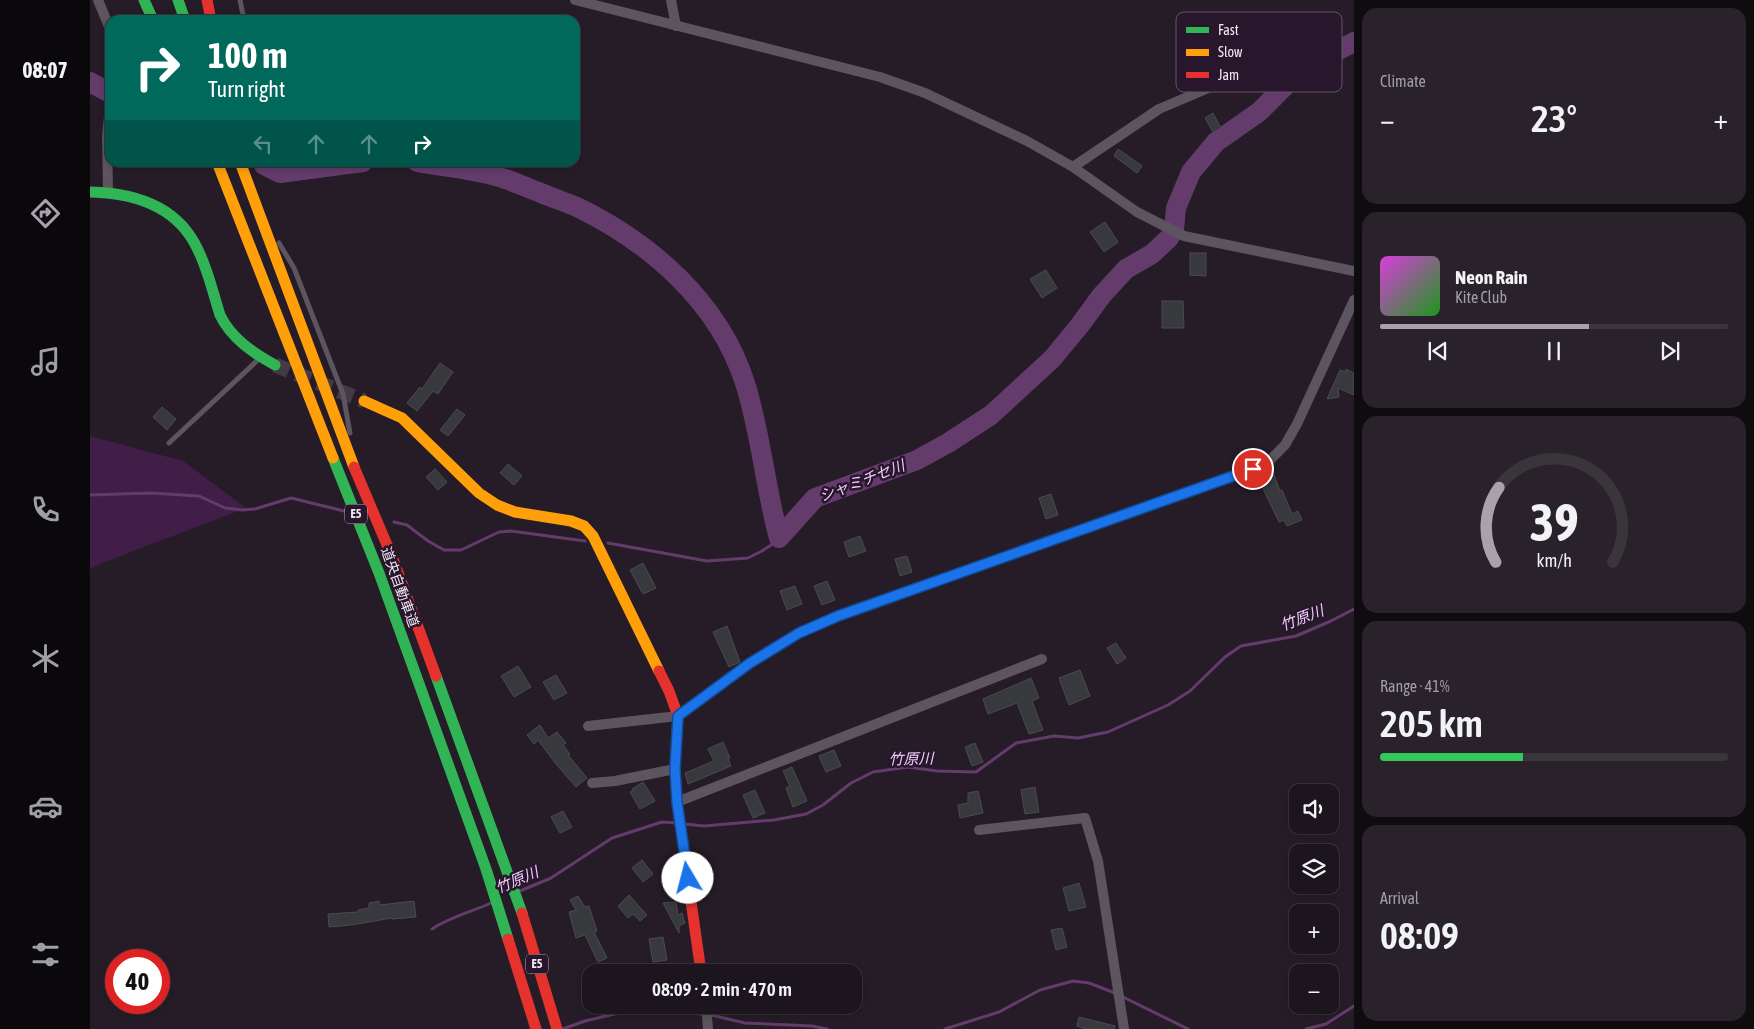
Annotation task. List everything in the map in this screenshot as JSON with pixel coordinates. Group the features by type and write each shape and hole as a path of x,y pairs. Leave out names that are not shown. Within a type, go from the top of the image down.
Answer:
{"main road":[{"path":"144,0 150,15"},
{"path":"178,0 183,15"},
{"path":"208,0 210,15"},
{"path":"160,8 162,15"},
{"path":"215,167 252,254"},
{"name":"道央自動車道","path":"219,167 379,572 486,869 536,1029"},
{"name":"道央自動車道","path":"243,167 358,478 393,559 503,858 557,1026"},
{"path":"90,192 108,192 145,199 175,217 188,230 198,247 221,317 238,340 261,358 275,365"},
{"path":"364,401 402,418 479,493 497,505 515,512 571,521 584,526 593,536 669,691 678,716 675,769 677,802 700,964"}],"street":[{"path":"98,0 105,17"},
{"path":"575,0 889,80 925,93 988,122 1073,167 1137,212 1184,236 1354,271"},
{"path":"671,0 676,26"},
{"path":"1073,167 1159,109 1199,92"},
{"path":"108,167 108,192"},
{"path":"588,726 678,716 750,663 799,633 838,616 1253,469 1272,459 1285,445 1298,424 1354,300"},
{"path":"677,802 1042,659"},
{"path":"592,783 675,769"},
{"path":"979,830 1085,818 1098,862 1124,1029"},
{"path":"707,1014 708,1029"}],"lane":[{"path":"240,0 243,15"},
{"path":"169,443 261,358"}],"shaded area":[{"path":"90,436 183,461 246,508 90,569"}],"building":[{"path":"1213,113 1221,128 1213,132 1205,118"},
{"path":"1118,149 1142,166 1137,173 1114,156"},
{"path":"1105,222 1118,242 1104,252 1090,232"},
{"path":"1190,253 1206,253 1206,276 1190,275"},
{"path":"1046,270 1057,288 1042,298 1030,279"},
{"path":"1162,301 1183,301 1184,328 1162,328"},
{"path":"440,363 453,372 438,394 433,391 417,411 407,403 420,387 422,389"},
{"path":"1346,369 1354,373 1354,395 1338,388 1339,397 1327,399 1340,370 1345,372"},
{"path":"162,407 176,419 167,430 153,417"},
{"path":"457,409 465,415 448,436 440,430"},
{"path":"508,464 522,476 514,485 500,473"},
{"path":"435,469 447,482 438,490 426,477"},
{"path":"1273,472 1292,514 1298,511 1302,520 1287,526 1284,520 1279,522 1258,478"},
{"path":"1051,494 1058,515 1046,519 1039,498"},
{"path":"860,536 866,551 849,557 844,542"},
{"path":"907,556 912,572 900,576 895,559"},
{"path":"643,563 656,588 643,594 630,570"},
{"path":"827,581 835,600 822,605 814,586"},
{"path":"795,586 802,604 787,610 780,591"},
{"path":"727,626 740,662 729,667 713,632"},
{"path":"1116,643 1126,658 1117,664 1107,648"},
{"path":"518,666 531,687 514,697 501,676"},
{"path":"1080,670 1090,696 1069,705 1059,678"},
{"path":"556,675 567,693 554,700 543,682"},
{"path":"1031,678 1039,698 1032,701 1043,730 1029,734 1017,703 988,714 983,699"},
{"path":"540,725 548,738 557,732 566,743 563,745 570,754 568,755 587,778 576,787 538,740 534,744 527,735"},
{"path":"723,742 730,758 728,759 731,766 688,784 685,773 714,761 708,749"},
{"path":"975,743 983,762 972,766 965,747"},
{"path":"834,750 841,766 826,772 819,756"},
{"path":"792,767 807,801 793,807 786,788 790,786 783,771"},
{"path":"643,782 655,801 640,809 630,792"},
{"path":"1035,787 1039,812 1025,814 1021,790"},
{"path":"755,790 765,813 753,818 743,795"},
{"path":"978,791 983,813 960,818 958,805 968,803 968,793"},
{"path":"563,811 572,827 560,833 551,817"},
{"path":"642,860 653,874 643,882 632,868"},
{"path":"1079,883 1086,907 1069,911 1063,888"},
{"path":"629,895 647,915 640,921 633,914 628,918 618,906"},
{"path":"578,896 585,907 589,906 597,931 594,932 607,958 598,962 585,935 576,938 569,912 576,910 570,900"},
{"path":"379,901 380,905 414,901 416,917 392,918 329,927 328,914 358,912 358,910 369,908 369,903"},
{"path":"676,902 678,915 682,913 685,923 679,926 679,933 663,903"},
{"path":"1062,928 1067,947 1056,950 1051,930"},
{"path":"663,937 667,960 653,962 649,939"},
{"path":"1079,1017 1115,1026 1114,1029 1083,1029 1077,1026"}],"waterway":[{"name":"シャミチセ川","path":"1342,48 1354,42"},
{"name":"シャミチセ川","path":"90,82 105,90"},
{"name":"シャミチセ川","path":"779,538 815,498 917,460 948,443 991,415 1052,359 1102,295 1126,269 1152,254 1169,238 1174,230 1176,208 1191,172 1216,142 1259,112 1279,92"},
{"name":"シャミチセ川","path":"268,167 280,173 325,167"},
{"name":"シャミチセ川","path":"450,167 499,177 577,207 631,238 656,257 700,301 718,326 733,354 745,383 755,421 779,538"},
{"path":"90,495 151,493 199,496 225,508 242,510 255,509 291,498 344,511"},
{"path":"394,522 407,525 428,541 444,550 461,550 499,532 511,531 585,541"},
{"path":"608,543 707,561 748,558 762,551 779,538"},
{"name":"竹原川","path":"685,824 704,826 774,820 806,814 823,805 851,783 873,772 908,767 937,771 976,772 1016,743 1054,736 1078,738 1108,732 1168,705 1190,691 1225,657 1241,646 1296,636 1354,609"},
{"name":"竹原川","path":"520,891 551,878 612,838 662,822 677,823"},
{"name":"竹原川","path":"432,929 453,918 491,903"},
{"path":"945,1029 999,1012 1040,990 1073,981 1089,983 1115,993"},
{"path":"1121,996 1188,1029"},
{"path":"1306,1029 1326,1024 1354,1006"},
{"path":"563,1029 585,1021 640,1008 711,1015 745,1023 812,1026 827,1029"}],"tunnel":[{"path":"275,365 364,401"}],"traffic: fast":[{"path":"144,0 151,15"},
{"path":"178,0 183,15"},
{"path":"90,192 123,195 139,199 167,213 179,223 189,235 202,258 220,315 230,331 243,344 275,365"},
{"path":"333,458 379,573 486,869 508,939"},
{"path":"436,676 522,913"}],"traffic: slow":[{"path":"219,167 333,458"},
{"path":"242,167 354,467"},
{"path":"364,401 402,418 479,493 497,505 515,512 571,521 584,526 593,536 659,671"}],"traffic: jam":[{"path":"207,0 210,15"},
{"path":"354,467 393,559 436,676"},
{"path":"659,671 678,716 675,769 677,802 700,964"},
{"path":"522,913 557,1029"},
{"path":"508,939 536,1029"}],"route":[{"path":"688,878 677,802 675,769 678,716 750,663 799,633 838,616 1253,469"}]}
